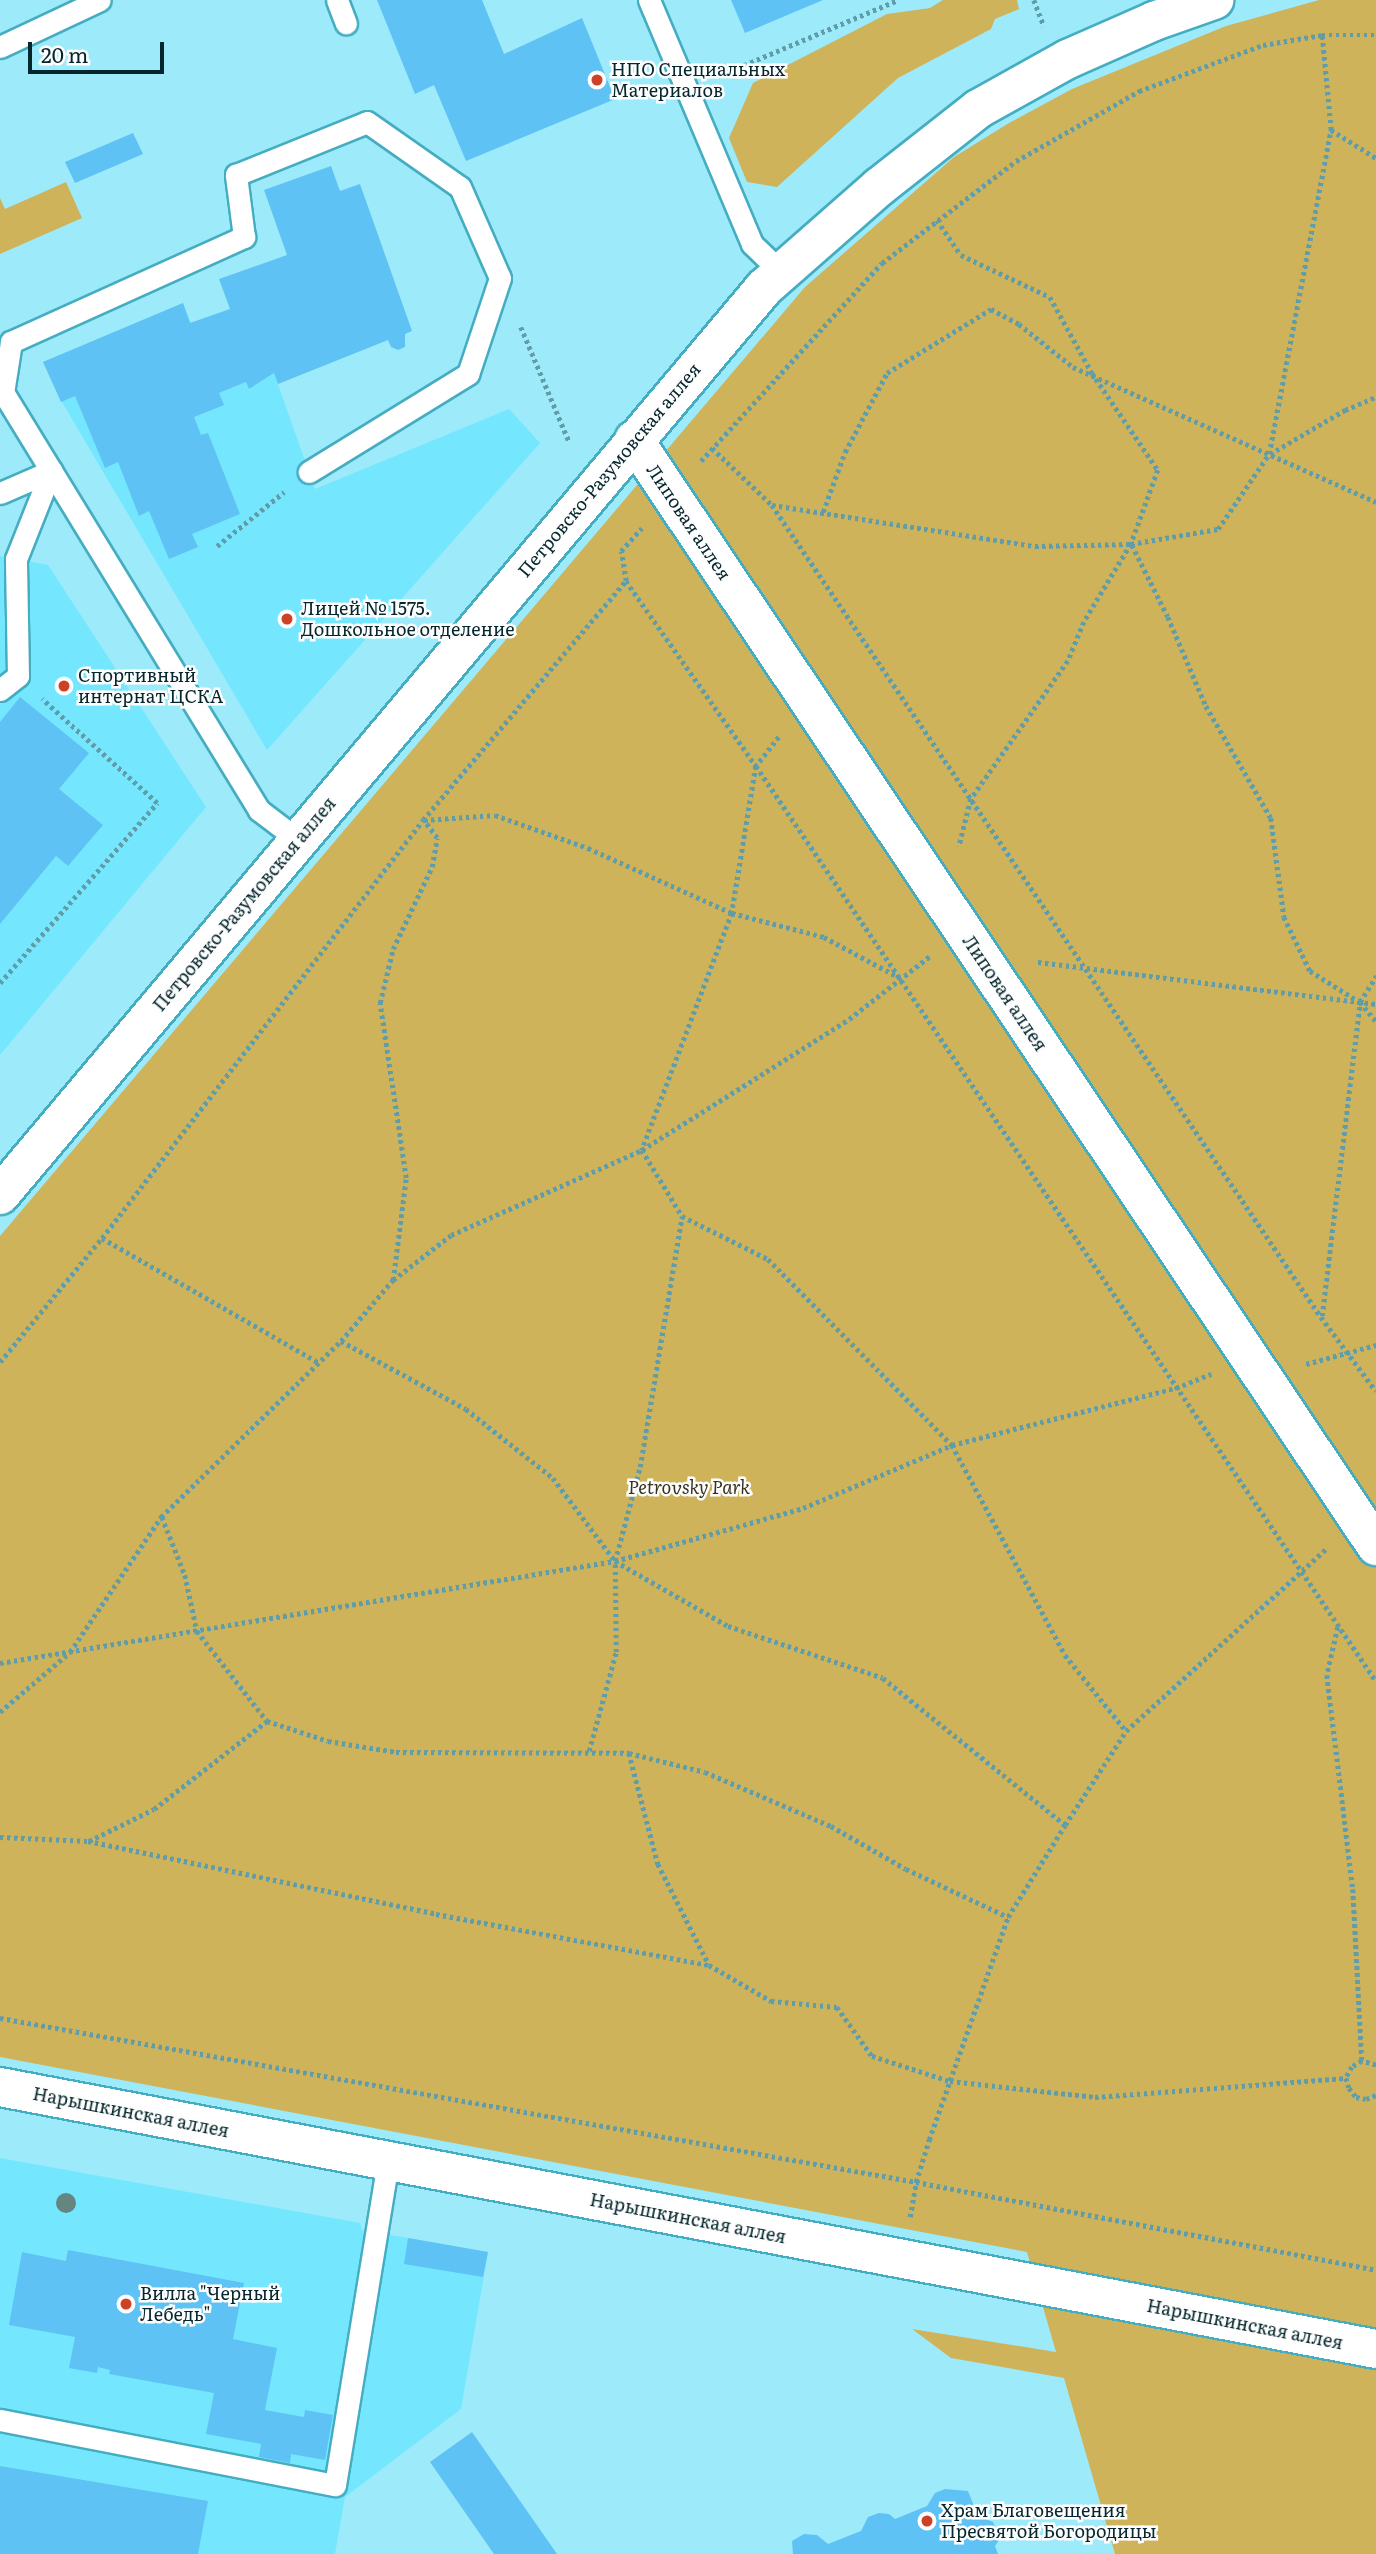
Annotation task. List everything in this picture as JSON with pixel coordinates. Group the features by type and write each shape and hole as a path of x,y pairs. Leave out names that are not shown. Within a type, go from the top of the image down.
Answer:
{"street":[{"name":"Петровско-Разумовская аллея","path":"0,1195 297,839 764,288 879,187 978,109 1068,59 1154,21 1214,0"},
{"name":"Липовая аллея","path":"634,440 1376,1546"},
{"name":"Нарышкинская аллея","path":"0,2087 1376,2350"}],"lane":[{"path":"0,47 100,0"},
{"path":"337,0 346,23"},
{"path":"649,0 752,244 782,273"},
{"path":"297,839 259,810 3,393 11,342 244,237 236,175 367,122 460,187 500,278 468,374 309,472"},
{"path":"0,493 51,471"},
{"path":"0,690 18,676 16,559 51,471"},
{"path":"0,2420 335,2485 387,2160"}],"path":[{"path":"688,88 898,0"},
{"path":"1034,0 1044,27"},
{"path":"772,505 1035,546 1131,544 1218,528 1269,454 1331,130 1322,35"},
{"path":"1376,35 1322,35 1263,45 1139,91 1016,161 881,263 712,447 772,505 1321,1317 1376,1391"},
{"path":"1331,130 1376,158"},
{"path":"937,220 961,255 1050,297 1092,373 1158,470 1131,544 1084,622 1068,661 971,799 959,846"},
{"path":"500,278 569,441"},
{"path":"823,512 845,452 887,373 991,309 1019,324 1073,366 1376,502"},
{"path":"1269,454 1345,410 1376,397"},
{"path":"217,546 309,472"},
{"path":"1131,544 1168,617 1206,706 1271,818 1284,917 1310,971 1360,1002 1376,1021"},
{"path":"621,551 626,581 756,766 1376,1681"},
{"path":"0,1362 102,1238 423,820 626,581"},
{"path":"0,983 158,803 18,676"},
{"path":"642,1150 732,913 756,766 779,737"},
{"path":"423,820 495,815 588,848 732,913 824,937 901,979"},
{"path":"393,1280 406,1178 380,1003 393,948 432,867 437,838 423,820"},
{"path":"0,1712 70,1652 161,1517 341,1341 393,1280 451,1235 642,1150 849,1019 932,953"},
{"path":"1040,962 1376,1004"},
{"path":"1321,1317 1360,1002 1376,976"},
{"path":"642,1150 682,1216 768,1259 952,1445 1065,1655 1126,1731"},
{"path":"589,1751 616,1652 615,1561 640,1467 682,1216"},
{"path":"102,1238 318,1362"},
{"path":"341,1341 466,1409 553,1478 615,1561 728,1626 883,1678 1065,1825"},
{"path":"1314,1363 1376,1345"},
{"path":"0,1663 615,1561 803,1508 952,1445 1176,1388 1213,1373"},
{"path":"161,1517 185,1575 197,1631 267,1721 328,1741 396,1752 629,1753 705,1772 831,1826 906,1869 1008,1917"},
{"path":"909,2219 916,2182 1008,1917 1065,1825 1126,1731 1333,1542"},
{"path":"1338,1626 1328,1675 1353,1889 1362,2061"},
{"path":"88,1841 155,1809 267,1721"},
{"path":"629,1753 658,1864 709,1965"},
{"path":"0,1836 88,1841 436,1914 709,1965 771,2001 837,2007 872,2056 950,2081 1095,2097 1346,2078"},
{"path":"0,2018 916,2182 1376,2270"},
{"path":"1376,2065 1362,2061 1352,2067 1346,2078 1349,2088 1356,2096 1366,2099 1376,2095"}],"shaded area":[{"name":"Лицей № 1575. Дошкольное отделение","path":"183,303 219,393 246,382 249,388 274,373 315,489 509,409 540,443 267,750 62,402 43,362"},
{"name":"Спортивный интернат ЦСКА","path":"0,556 48,565 206,807 0,1055"},
{"path":"0,2158 360,2223 362,2230 488,2252 461,2409 345,2497 335,2554 0,2554"}],"green space":[{"path":"943,0 1017,0 1019,9 995,19 991,29 898,78 777,187 747,182 729,138 753,83 887,14 930,8"},
{"name":"Petrovsky Park","path":"1319,0 1376,0 1376,2554 1115,2554 1064,2378 951,2358 912,2329 1056,2352 1027,2252 0,2057 0,1236 805,287 954,157 1009,123 1072,89 1226,26"},
{"path":"66,182 82,218 0,254 0,198 5,209"}],"building":[{"path":"377,0 482,0 504,54 582,18 615,99 466,161 434,85 415,94"},
{"path":"731,0 823,0 745,33"},
{"path":"133,133 143,154 75,183 65,162"},
{"path":"331,166 340,191 360,184 412,331 405,334 405,347 398,350 391,347 388,340 278,384 274,373 249,389 246,382 219,393 224,405 194,417 201,435 208,433 240,514 192,534 198,547 169,559 149,511 139,516 118,462 105,468 75,396 61,402 43,362 183,303 190,323 230,309 219,279 287,255 264,190"},
{"name":"Спортивный интернат ЦСКА","path":"20,697 89,753 59,789 103,825 68,866 56,856 0,924 0,722"},
{"path":"408,2238 488,2252 483,2277 404,2264"},
{"name":"Вилла \"Черный Лебедь\"","path":"68,2250 244,2283 233,2339 277,2348 265,2410 304,2417 305,2410 333,2415 325,2460 291,2454 290,2463 259,2457 261,2444 206,2434 214,2393 109,2374 110,2370 98,2367 97,2373 69,2368 75,2337 9,2325 22,2252 66,2261"},
{"path":"472,2432 557,2554 494,2554 430,2462"},
{"path":"0,2466 208,2501 198,2554 0,2554"},
{"name":"Храм Благовещения Пресвятой Богородицы","path":"945,2489 968,2491 978,2516 993,2522 1000,2539 995,2546 998,2554 793,2554 792,2541 804,2534 817,2535 828,2544 861,2531 868,2517 879,2513 889,2514 895,2519 927,2506 935,2493"}],"place":[{"name":"НПО Специальных Материалов","path":"597,80"},
{"name":"Лицей № 1575. Дошкольное отделение","path":"287,619"},
{"name":"Спортивный интернат ЦСКА","path":"64,686"},
{"name":"Вилла \"Черный Лебедь\"","path":"126,2304"},
{"name":"Храм Благовещения Пресвятой Богородицы","path":"927,2521"}]}
